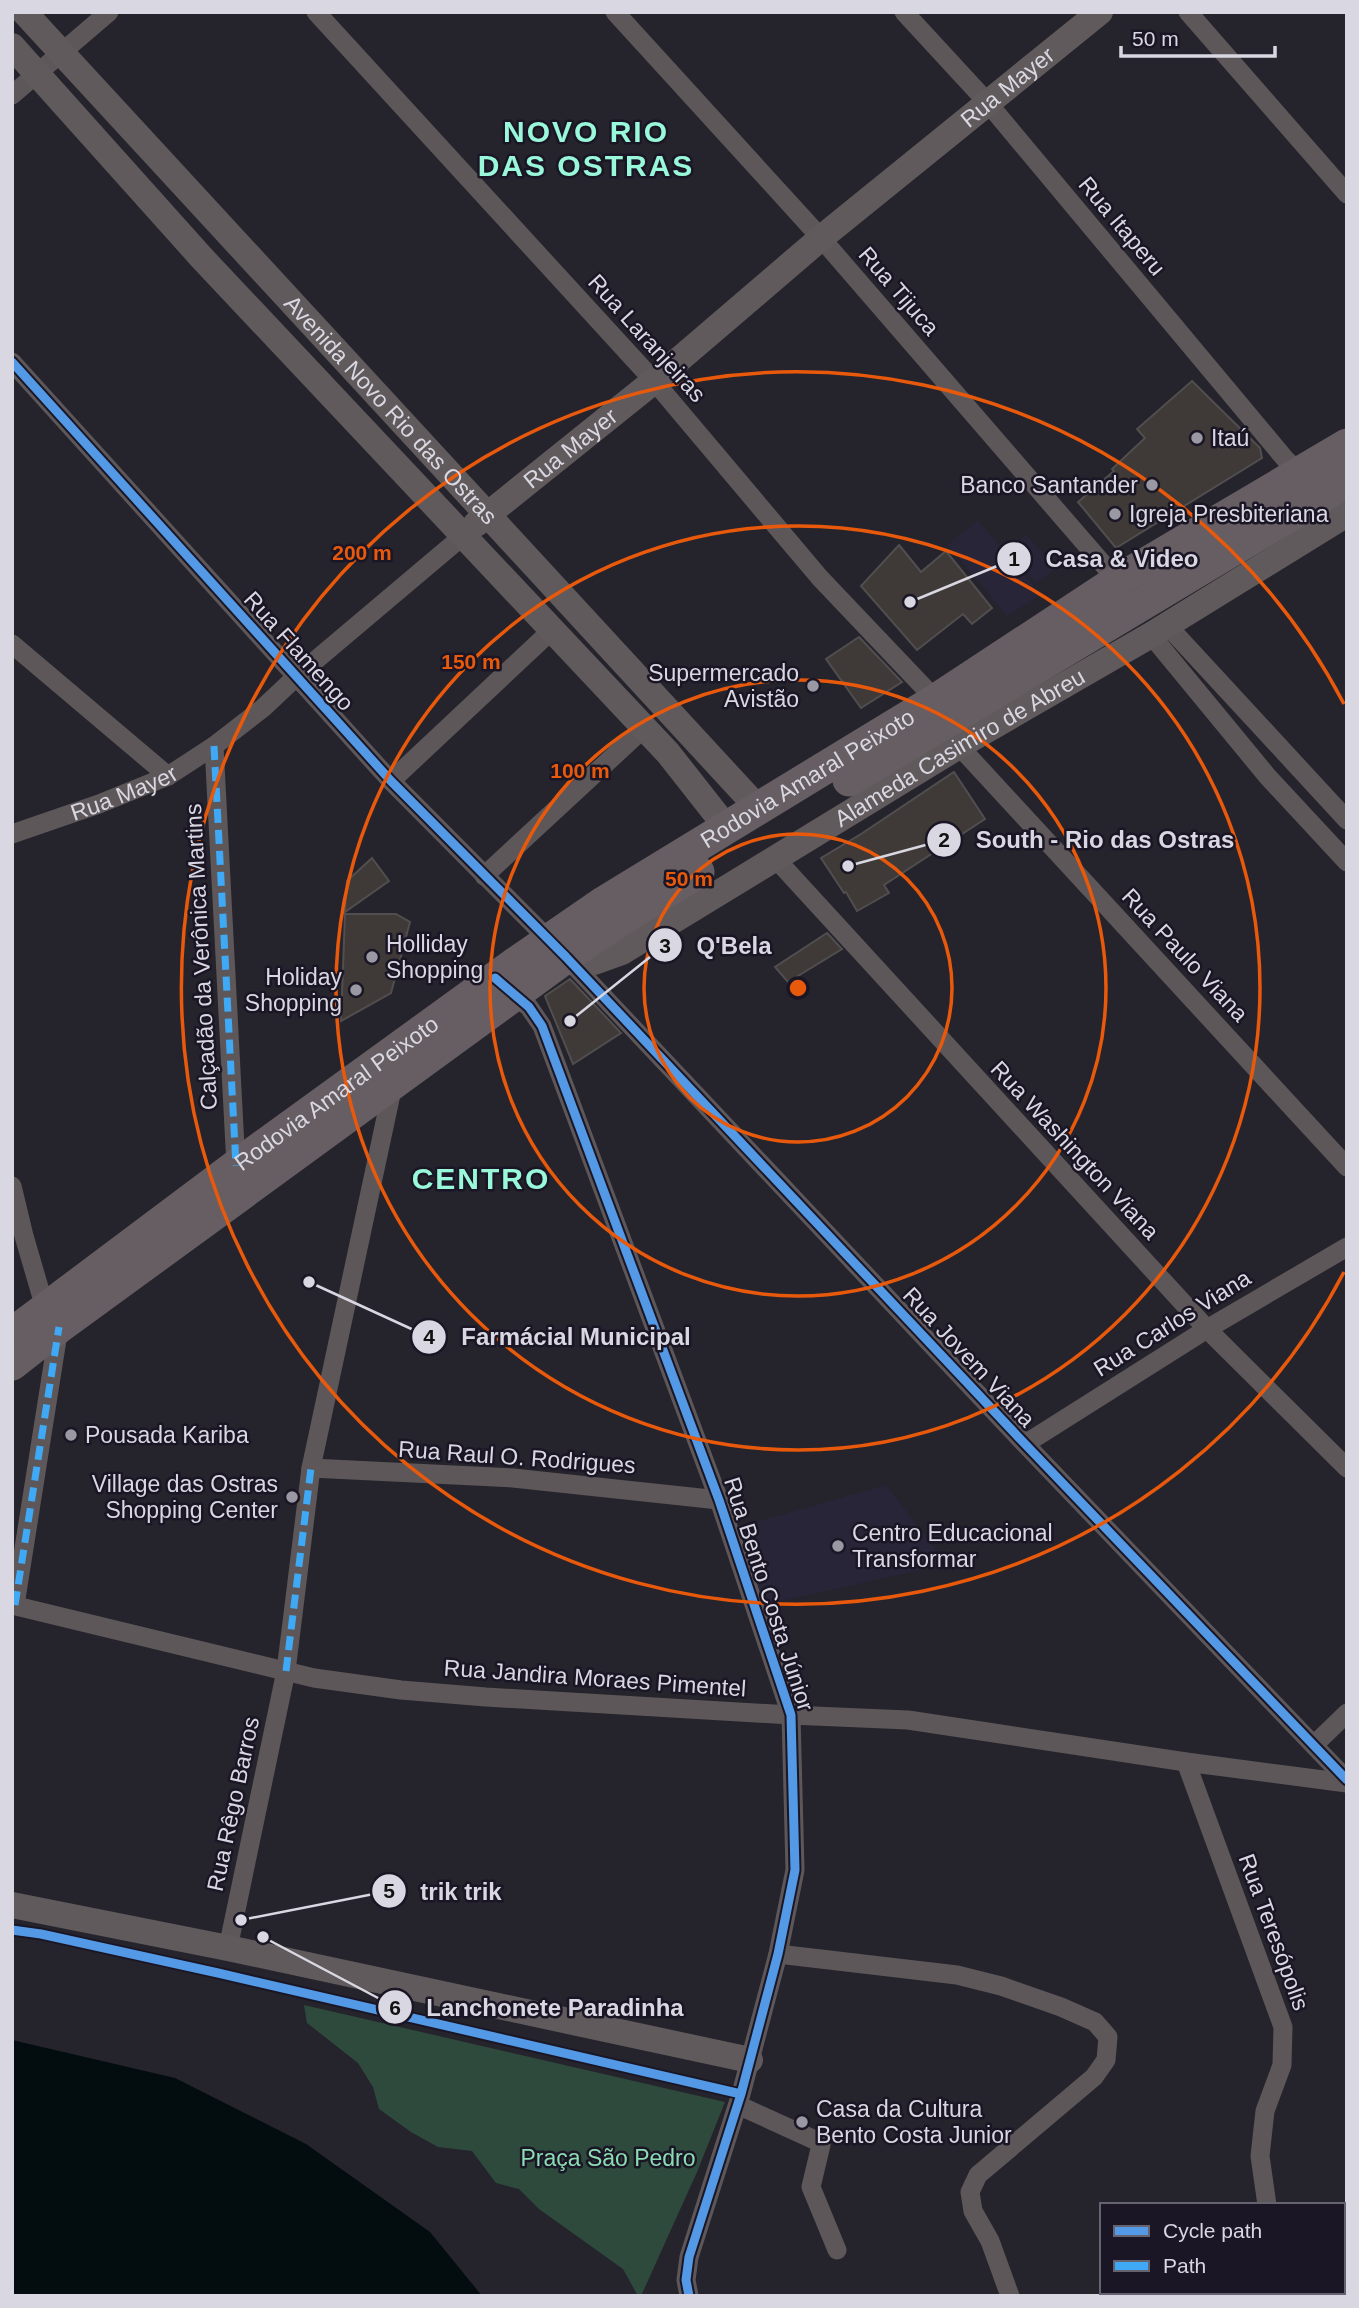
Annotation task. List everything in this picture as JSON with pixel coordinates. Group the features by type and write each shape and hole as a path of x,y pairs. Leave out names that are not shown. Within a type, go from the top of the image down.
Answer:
{"highway":[{"name":"Rodovia Amaral Peixoto","path":"12,1364 52,1318 236,1166 505,988 558,948 603,903 936,700 1117,581 1347,445"},
{"name":"Rodovia Amaral Peixoto","path":"558,948 614,924 750,839 1153,622 1347,481"},
{"name":"Rodovia Amaral Peixoto","path":"12,1334 52,1318 393,1085 505,988"}],"street":[{"name":"Avenida Novo Rio das Ostras","path":"24,12 758,808"},
{"path":"12,95 109,12"},
{"name":"Rua Laranjeiras","path":"316,12 654,381 820,578 936,700"},
{"name":"Rua Tijuca","path":"615,12 821,238 1153,622"},
{"name":"Rua Itaperu","path":"904,12 986,102 1286,460 1300,473"},
{"name":"Rua Mayer","path":"12,834 99,804 168,776 214,746 263,708 297,676 489,514 654,381 821,238 1100,12"},
{"path":"1188,12 1347,194"},
{"name":"Avenida Novo Rio das Ostras","path":"12,46 201,257 667,753 727,828"},
{"name":"Rua Flamengo","path":"12,362 391,781 558,948"},
{"name":"Alameda Casimiro de Abreu","path":"558,948 594,962 622,952 959,746 1153,622 1345,518"},
{"path":"1153,622 1347,820"},
{"path":"1153,622 1268,777 1347,862"},
{"path":"391,781 552,629"},
{"path":"12,644 168,776"},
{"path":"484,876 644,728"},
{"name":"Calçadão da Verônica Martins","path":"214,746 236,1166"},
{"name":"Rua Paulo Viana","path":"959,746 1347,1167"},
{"name":"Rua Washington Viana","path":"775,858 1207,1329 1347,1468"},
{"name":"Rua Jovem Viana","path":"558,948 1347,1782"},
{"name":"Rua Bento Costa Júnior","path":"505,988 529,1007 542,1026 719,1500 792,1715 795,1870 778,1954 738,2105 689,2257 686,2280 689,2296"},
{"path":"311,1468 393,1085"},
{"path":"12,1186 27,1248 52,1318 14,1605"},
{"name":"Rua Carlos Viana","path":"1025,1444 1207,1329 1347,1247"},
{"name":"Rua Raul O. Rodrigues","path":"311,1468 513,1478 719,1500"},
{"name":"Rua Rêgo Barros","path":"228,1948 286,1671 311,1468"},
{"name":"Rua Jandira Moraes Pimentel","path":"14,1605 286,1671 327,1680 401,1690 908,1720 1186,1762 1347,1782"},
{"path":"1314,1745 1347,1713"},
{"name":"Rua Teresópolis","path":"1186,1762 1283,2027 1282,2065 1265,2111 1260,2156 1267,2203"},
{"path":"12,1905 228,1948 750,2060"},
{"path":"778,1954 957,1975 1001,1986 1095,2022 1108,2037 1106,2060 1094,2077 978,2175 970,2192 973,2211 990,2241 1010,2296"},
{"path":"738,2105 821,2145 811,2188 837,2250"}],"shaded area":[{"path":"978,520 1041,595 1007,616 948,545"},
{"path":"1026,535 1057,568 1036,583 1007,550"},
{"name":"Centro Educacional Transformar","path":"886,1485 947,1564 763,1605 736,1528"},
{"path":"12,2040 175,2078 306,2144 430,2232 482,2296 12,2296"}],"green space":[{"name":"Praça São Pedro","path":"304,2005 725,2102 697,2172 641,2296 638,2296 623,2269 539,2209 519,2189 496,2183 472,2151 438,2147 379,2109 373,2087 358,2063 307,2023"}],"building":[{"path":"1192,381 1260,448 1262,458 1116,548 1078,502 1114,471 1112,469 1145,438 1137,429"},
{"path":"899,545 921,572 946,551 992,608 972,624 963,614 917,650 861,586"},
{"path":"859,637 902,682 861,708 826,659"},
{"path":"954,772 985,819 884,885 889,893 857,911 821,858"},
{"path":"372,858 389,881 345,912 347,881"},
{"name":"Holliday Shopping","path":"345,914 396,914 410,922 391,993 341,1021"},
{"path":"827,933 842,949 788,982 775,967"},
{"path":"570,979 621,1033 573,1064 545,996"}],"marked path":[{"path":"214,746 236,1166"},
{"path":"15,1605 59,1327"},
{"path":"286,1671 311,1468"}],"cycle path":[{"path":"12,362 391,781 566,957 1025,1444 1347,1780"},
{"path":"495,978 529,1007 542,1026 719,1500 791,1715 795,1870 778,1954 741,2094 689,2257 686,2280 689,2296"},
{"path":"12,1930 218,1973 741,2094"}],"place":[{"name":"Itaú","path":"1197,438"},
{"name":"Banco Santander","path":"1152,485"},
{"name":"Igreja Presbiteriana","path":"1115,514"},
{"name":"Casa & Video","path":"910,602"},
{"name":"Supermercado Avistão","path":"813,686"},
{"name":"South - Rio das Ostras","path":"848,866"},
{"name":"Holliday Shopping","path":"372,957"},
{"name":"Holiday Shopping","path":"356,990"},
{"name":"Q'Bela","path":"570,1021"},
{"name":"Farmácial Municipal","path":"309,1282"},
{"name":"Pousada Kariba","path":"71,1435"},
{"name":"Village das Ostras Shopping Center","path":"292,1497"},
{"name":"Centro Educacional Transformar","path":"838,1546"},
{"name":"trik trik","path":"241,1920"},
{"name":"Lanchonete Paradinha","path":"263,1937"},
{"name":"Casa da Cultura Bento Costa Junior","path":"802,2122"}],"district":[{"name":"NOVO RIO DAS OSTRAS","path":"586,148"},
{"name":"CENTRO","path":"481,1178"}]}
